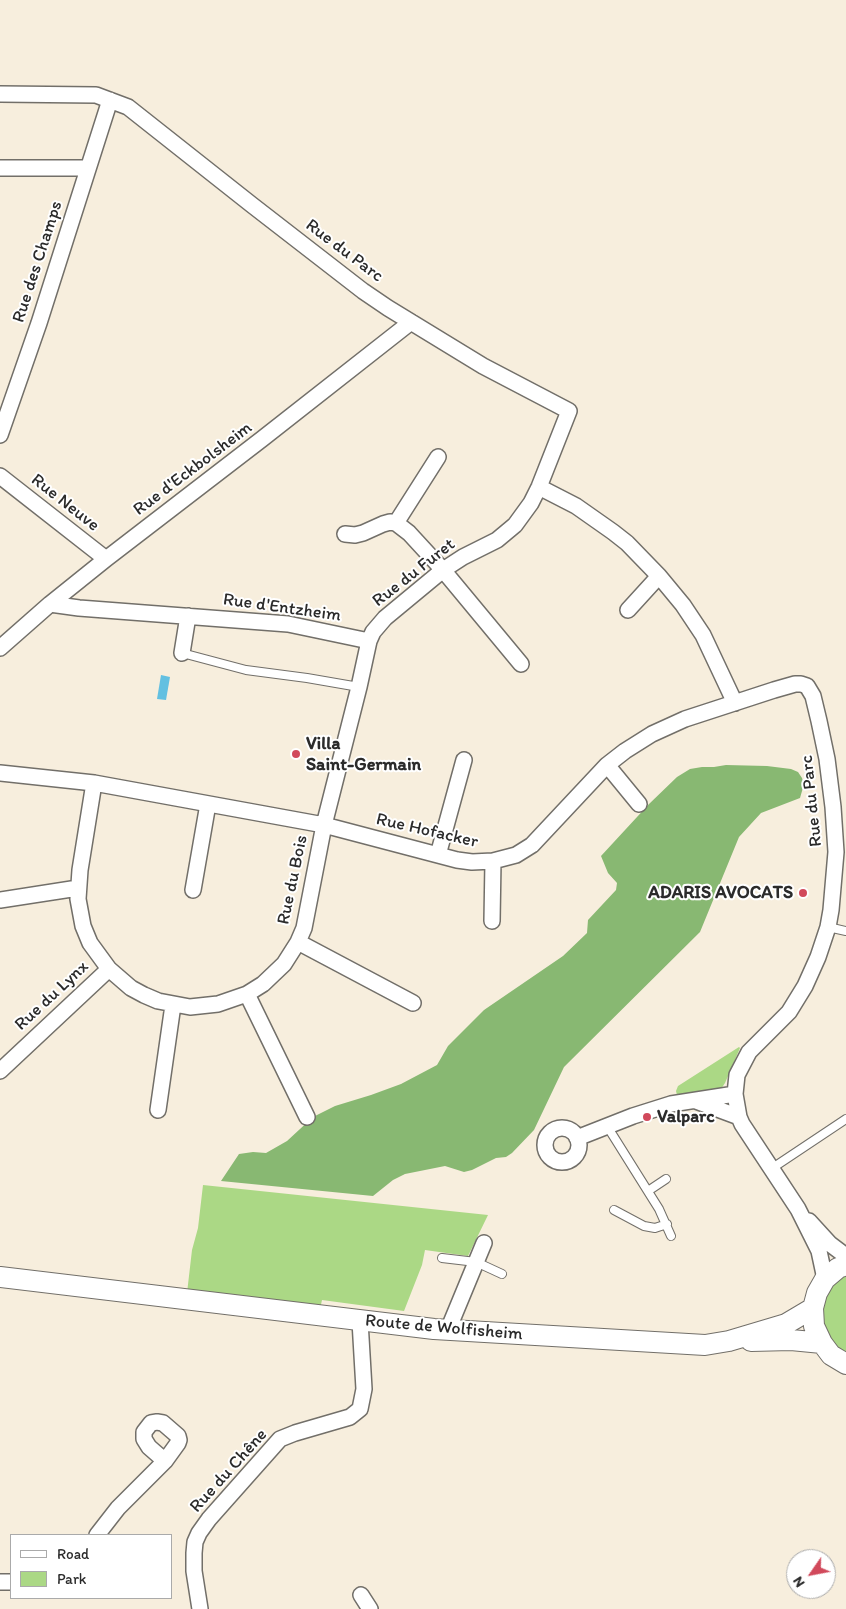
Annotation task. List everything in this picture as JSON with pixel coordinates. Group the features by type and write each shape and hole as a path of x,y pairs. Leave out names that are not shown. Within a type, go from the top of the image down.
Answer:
{"main road":[{"path":"845,1366 831,1355 822,1343 814,1326 813,1308 817,1293 825,1280 838,1268 846,1264"},
{"name":"Route de Wolfisheim","path":"0,1277 448,1330 705,1345 729,1341 786,1324 813,1308"},
{"name":"Route de Wolfisheim","path":"729,1341 791,1340 822,1343"}],"street":[{"name":"Rue du Parc","path":"0,94 96,95 128,107 363,291 483,366 569,411"},
{"name":"Rue des Champs","path":"0,435 39,323 110,100"},
{"path":"0,168 88,168"},
{"name":"Rue d'Eckbolsheim","path":"0,648 50,604 106,559 411,322"},
{"name":"Rue du Furet","path":"324,825 369,641 378,625 443,570 508,533 523,516 539,487 569,411"},
{"path":"396,523 438,457"},
{"name":"Rue Neuve","path":"0,476 106,559"},
{"path":"539,487 576,506 613,532 659,576 683,605 703,635 736,703"},
{"path":"344,534 355,535 383,524 396,523 443,570 521,664"},
{"path":"628,610 659,576"},
{"name":"Rue d'Entzheim","path":"50,604 288,624 369,641"},
{"path":"182,653 188,616"},
{"name":"Rue du Parc","path":"795,684 807,686 813,696 827,759 832,794 836,852 833,894 828,927 813,969 798,1000 789,1012 754,1045 744,1058 737,1075 735,1094 739,1117 798,1209 819,1251 825,1280"},
{"name":"Rue Hofacker","path":"0,773 94,783 324,825 472,862 493,861 516,855 532,845 607,766 639,742 665,728 700,714 795,684"},
{"path":"438,855 464,760"},
{"path":"607,766 639,804"},
{"name":"Rue du Bois","path":"94,783 78,888 83,926 90,943 109,970 130,988 144,996 174,1005 190,1007 226,1002 247,994 263,984 284,964 298,942 304,928 324,825"},
{"path":"193,890 208,804"},
{"path":"492,921 493,861"},
{"path":"0,900 78,888"},
{"path":"298,942 413,1003"},
{"name":"Rue du Lynx","path":"0,1071 109,970"},
{"path":"247,994 307,1117"},
{"path":"158,1110 174,1005"},
{"path":"577,1138 660,1107 735,1094"},
{"path":"695,1101 739,1117"},
{"name":"Rue du Parc","path":"798,1209 830,1244 846,1256"},
{"path":"448,1330 484,1242"},
{"name":"Rue du Chêne","path":"200,1609 194,1571 195,1542 210,1518 280,1439 350,1417 360,1409 364,1389 360,1321"},
{"path":"98,1534 118,1508 165,1461"},
{"path":"361,1595 370,1609"}],"lane":[{"path":"182,653 246,670 359,687"},
{"path":"828,927 846,931"},
{"path":"771,1169 846,1119"},
{"path":"607,1126 648,1191 667,1224 671,1236"},
{"path":"648,1191 666,1179"},
{"path":"614,1210 644,1226 655,1228 667,1224"},
{"path":"442,1258 476,1262 502,1274"}],"green space":[{"path":"726,765 767,766 791,769 798,772 804,784 800,798 761,813 739,837 700,932 564,1067 534,1130 512,1153 506,1157 496,1158 464,1172 445,1166 405,1174 393,1180 373,1196 221,1181 239,1154 266,1153 287,1141 313,1117 335,1106 401,1084 437,1065 448,1046 484,1010 563,956 587,933 588,920 616,890 617,883 608,873 601,856 649,804 677,777 690,769"},
{"path":"739,1047 721,1089 705,1095 677,1095 678,1086"},
{"path":"203,1185 488,1215 468,1256 425,1250 422,1265 404,1311 322,1300 320,1309 187,1293"},
{"path":"846,1272 846,1355 834,1348 820,1325 821,1298 828,1286"}],"water":[{"path":"161,675 170,677 166,700 157,699"}],"place":[{"name":"Villa Saint-Germain","path":"296,754"},
{"name":"ADARIS AVOCATS","path":"803,893"},
{"name":"Valparc","path":"647,1117"}]}
